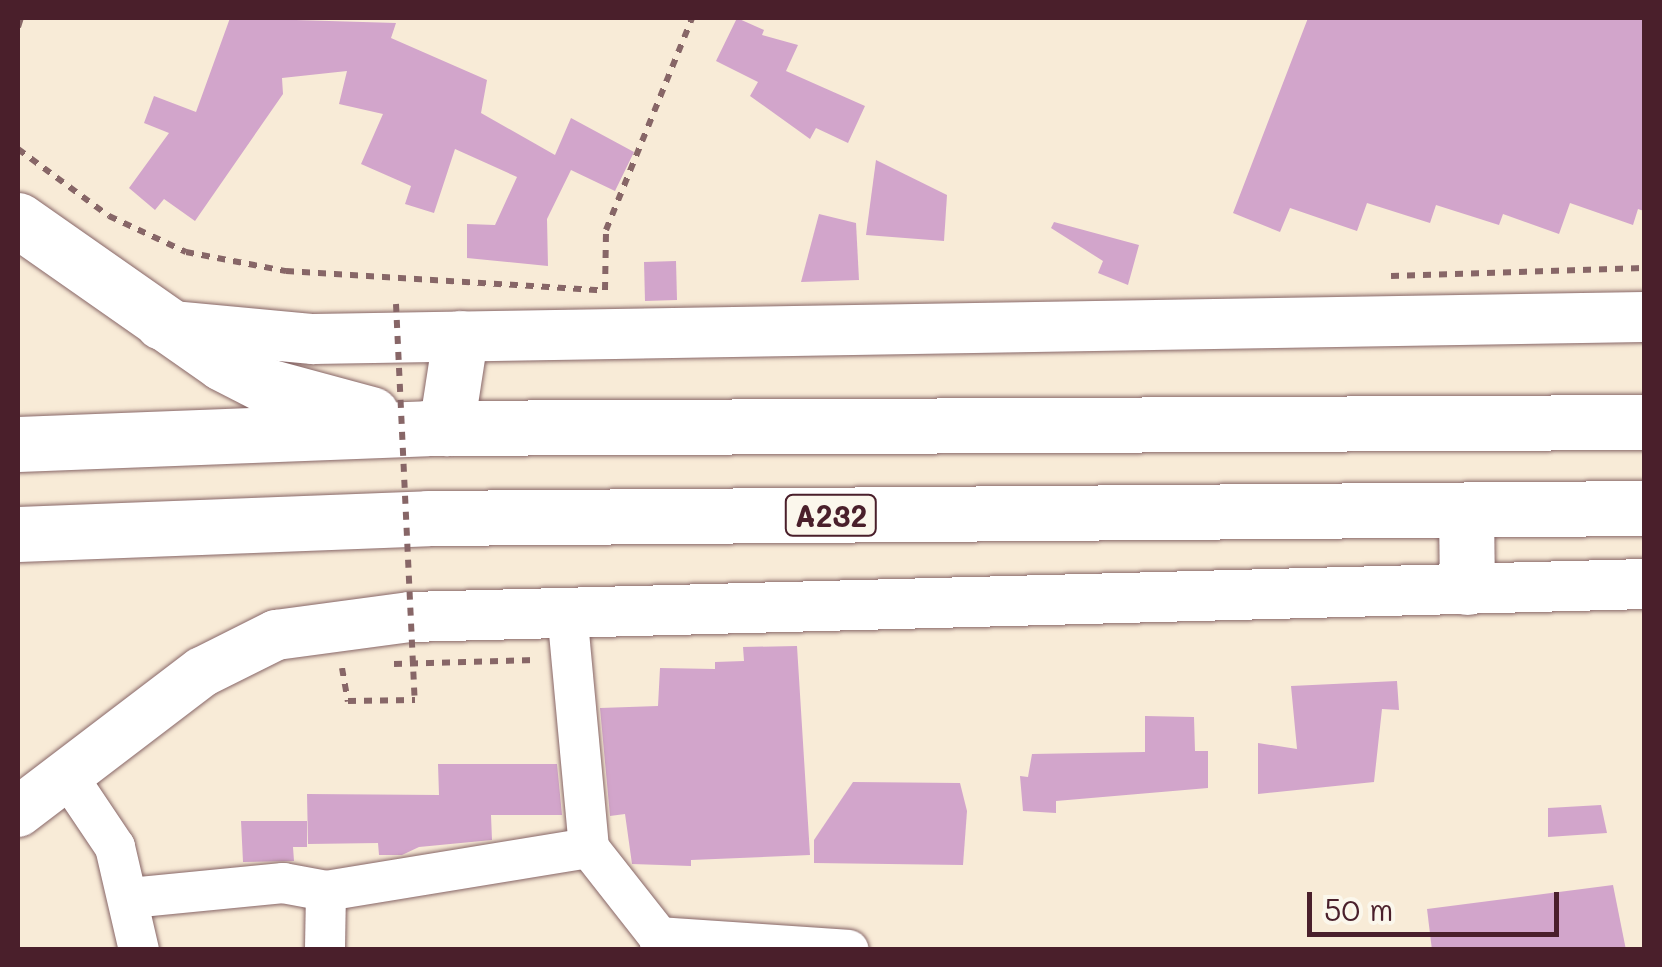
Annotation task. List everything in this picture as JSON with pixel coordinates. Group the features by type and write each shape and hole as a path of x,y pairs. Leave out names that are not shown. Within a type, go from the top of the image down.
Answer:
{"highway":[{"path":"18,220 160,325 267,386 436,428"},
{"path":"436,428 460,338"},
{"path":"18,444 436,428 1644,422"},
{"name":"A232","path":"18,534 428,518 1644,508"},
{"path":"1466,510 1468,587"}],"main road":[{"path":"160,325 313,340 1644,317"},
{"path":"18,812 202,672 276,635 410,617 570,636 1468,587 1644,584"}],"street":[{"path":"570,636 590,848 660,943 849,950"},
{"path":"66,774 114,847 130,898 139,950"},
{"path":"130,898 284,883 326,890 590,848"},
{"path":"325,950 326,890"}],"path":[{"path":"18,27 21,18"},
{"path":"605,290 606,230 692,18"},
{"path":"18,150 109,216 186,252 286,271 624,290"},
{"path":"1387,276 1644,268"},
{"path":"342,668 348,701 415,700 396,304"},
{"path":"380,665 570,636"},
{"path":"325,672 360,665"}],"building":[{"path":"230,18 396,23 391,38 487,80 481,113 555,155 571,118 634,152 615,191 571,170 547,219 548,266 467,258 467,224 495,225 517,177 455,149 434,213 405,204 411,186 361,164 383,114 339,104 347,71 282,78 283,94 195,221 164,199 155,210 129,188 169,133 144,123 154,96 196,112"},
{"path":"737,18 764,30 762,35 798,45 786,71 865,106 848,143 816,128 810,139 750,96 758,82 716,61"},
{"path":"1308,18 1644,18 1644,211 1638,209 1633,225 1570,203 1559,234 1503,214 1499,225 1436,205 1430,223 1367,203 1357,231 1290,208 1280,232 1233,213"},
{"path":"876,160 947,195 944,241 866,235"},
{"path":"819,214 856,223 859,280 801,282"},
{"path":"1054,222 1139,245 1128,285 1098,273 1103,261 1051,228"},
{"path":"676,261 677,300 645,301 644,262"},
{"path":"797,646 810,855 691,860 691,866 632,864 625,814 610,816 600,708 658,706 660,668 715,669 715,662 744,661 743,647"},
{"path":"1397,681 1399,710 1382,709 1374,782 1258,794 1258,743 1297,749 1291,686"},
{"path":"1145,716 1194,717 1195,751 1208,751 1208,788 1056,801 1056,813 1023,811 1020,776 1028,777 1032,754 1145,752"},
{"path":"438,764 557,764 562,815 491,815 492,840 419,847 402,855 379,855 378,843 308,844 307,794 439,795"},
{"path":"853,782 960,783 967,811 963,865 814,863 814,840"},
{"path":"1601,805 1607,833 1548,837 1548,808"},
{"path":"241,821 307,821 307,847 293,847 294,861 243,862"},
{"path":"1613,885 1626,950 1432,950 1427,909"}]}
